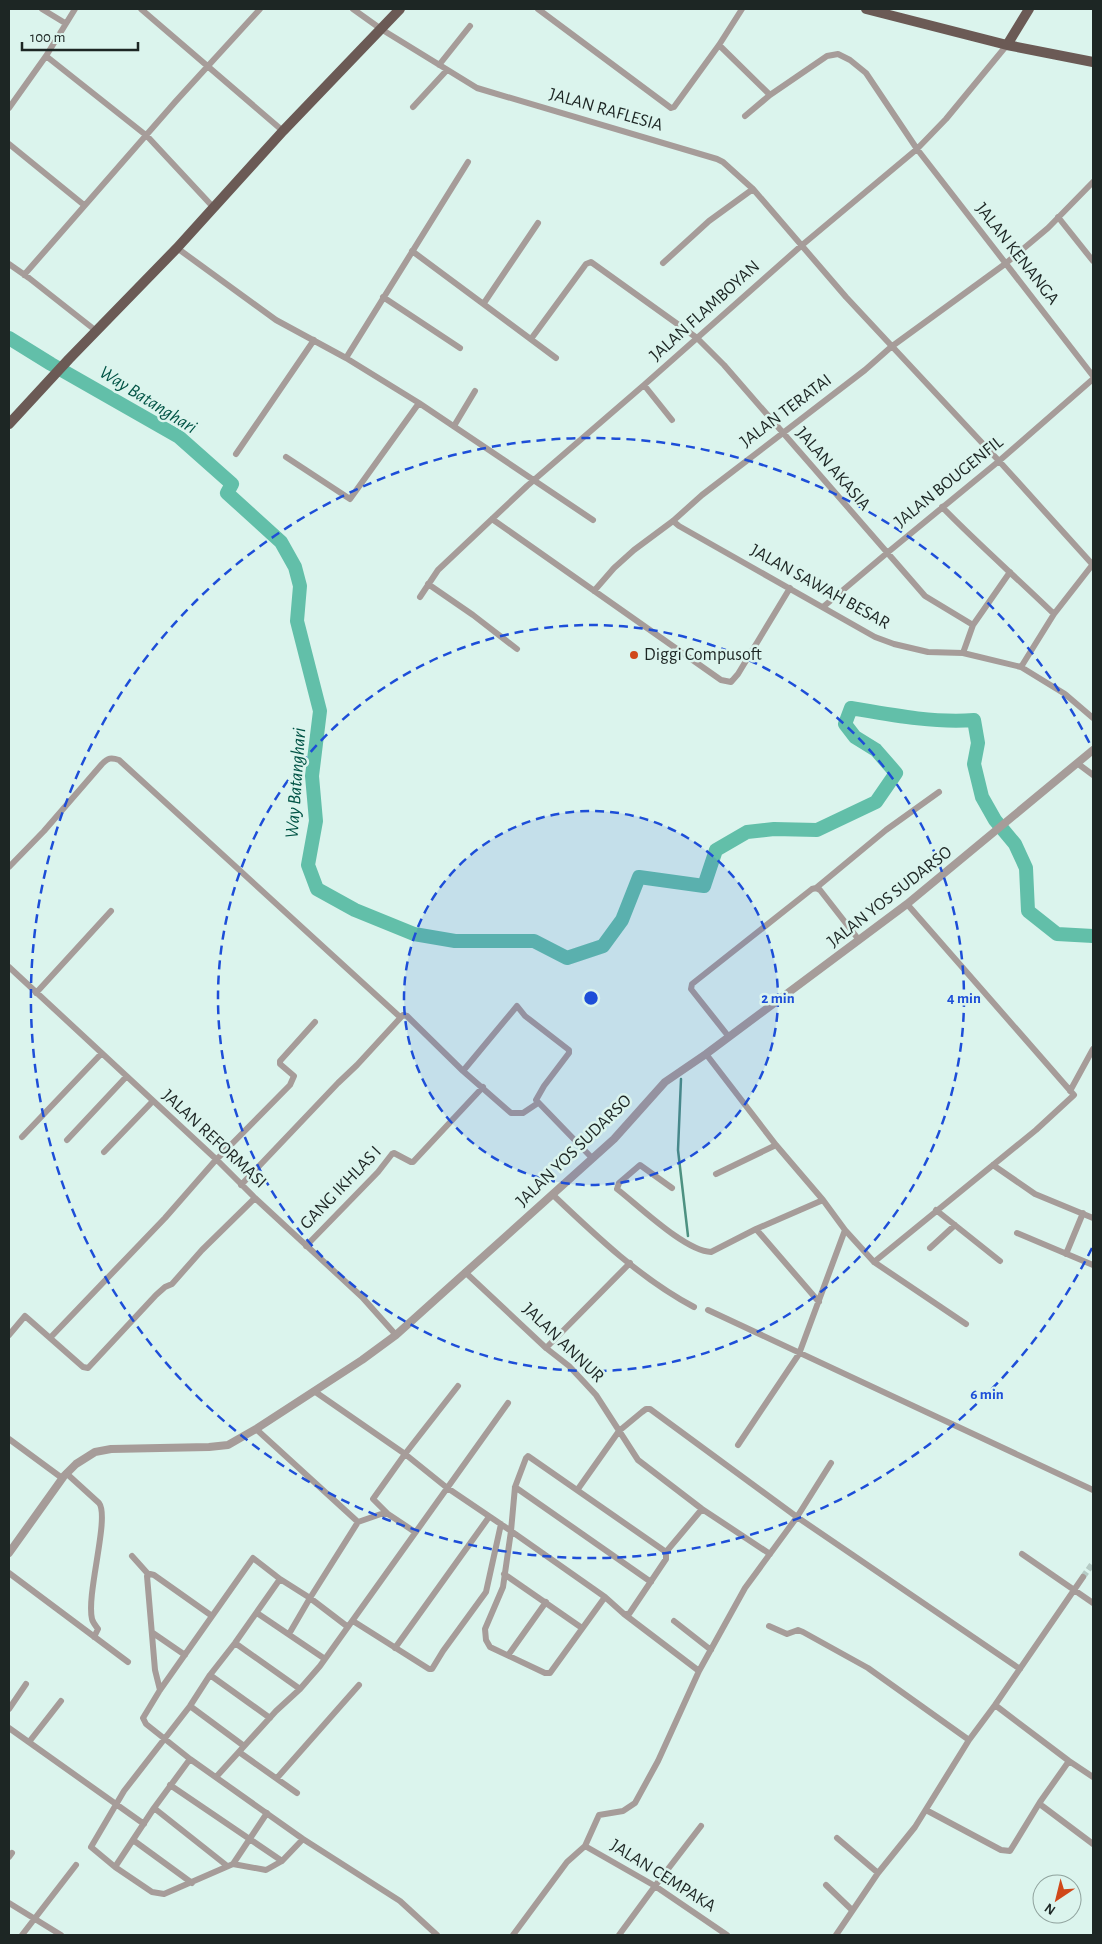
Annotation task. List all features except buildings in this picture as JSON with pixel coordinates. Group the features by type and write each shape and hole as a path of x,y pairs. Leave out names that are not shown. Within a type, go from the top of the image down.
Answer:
{"main road":[{"path":"9,424 68,358 177,248 283,131 400,9"},
{"path":"866,9 1007,45 1093,62"},
{"path":"1007,45 1028,9"}],"street":[{"path":"42,9 65,23"},
{"path":"9,108 46,56 75,9"},
{"path":"140,9 283,131"},
{"path":"24,275 147,136 176,100 260,9"},
{"name":"JALAN RAFLESIA","path":"352,9 477,88 717,159 753,189 891,347 999,461 1093,565"},
{"path":"538,9 671,108 674,107 719,45 742,9"},
{"path":"438,65 470,26"},
{"path":"719,45 770,95"},
{"name":"JALAN FLAMBOYAN","path":"420,596 438,570 527,486 535,481 801,246 917,149 946,120 1007,45"},
{"name":"JALAN KENANGA","path":"745,116 770,95 827,56 838,54 850,60 866,73 917,149 1093,378"},
{"path":"46,56 147,136 214,208"},
{"path":"413,107 447,70"},
{"path":"9,144 84,205"},
{"path":"346,358 468,162"},
{"name":"JALAN TERATAI","path":"594,591 614,568 634,550 702,495 865,370 891,347 1005,264 1048,228 1093,182"},
{"path":"663,263 709,221 753,189"},
{"path":"1058,217 1093,261"},
{"path":"484,303 538,223"},
{"path":"177,248 276,320 346,358 419,403 593,520"},
{"path":"412,251 556,358"},
{"name":"JALAN AKASIA","path":"531,338 586,264 591,262 697,338 724,365 925,596 973,625"},
{"path":"9,264 95,330"},
{"path":"383,297 460,348"},
{"path":"236,454 314,340"},
{"name":"JALAN BOUGENFIL","path":"823,607 999,461 1093,378"},
{"path":"644,385 672,420"},
{"path":"454,426 475,391"},
{"path":"286,457 350,499 419,403"},
{"path":"942,507 967,534 1054,614"},
{"path":"492,518 721,680 731,682 738,674 790,588"},
{"name":"JALAN SAWAH BESAR","path":"673,520 679,526 790,588 853,626 894,644 928,652 964,652 1021,667 1065,694 1093,718"},
{"path":"1021,667 1054,614 1093,565"},
{"path":"964,652 973,625 1010,572"},
{"path":"428,584 517,649"},
{"name":"JALAN YOS SUDARSO","path":"9,1554 64,1476 76,1464 95,1452 112,1449 209,1447 228,1444 256,1429 362,1360 396,1335 614,1139 665,1082 706,1054 907,904 1093,750"},
{"path":"9,867 44,832 102,764 108,759 114,758 119,760 400,1017"},
{"path":"1077,763 1093,775"},
{"path":"729,1037 691,989 692,984 816,888 886,830 939,792"},
{"path":"816,888 820,890 859,940"},
{"path":"874,1262 993,1165 1074,1095 907,904"},
{"path":"36,993 111,911"},
{"name":"JALAN REFORMASI","path":"9,967 126,1078 217,1160 254,1198 362,1298 396,1335"},
{"path":"464,1071 517,1006 525,1016 569,1050 569,1053 536,1100 592,1158"},
{"path":"242,1185 338,1083 358,1065 403,1015 407,1016 511,1113 522,1112 538,1104"},
{"path":"50,1338 294,1079 294,1076 280,1062 315,1022"},
{"path":"1070,1091 1093,1049"},
{"path":"22,1137 101,1054"},
{"path":"706,1054 776,1145 874,1262 966,1324"},
{"path":"67,1140 126,1078"},
{"name":"GANG IKHLAS I","path":"306,1246 378,1172 392,1154 394,1153 413,1162 483,1087"},
{"path":"104,1152 152,1102"},
{"path":"716,1174 776,1145"},
{"path":"672,1188 640,1164 618,1182 617,1186 618,1189 676,1236 704,1252 711,1252 756,1228 824,1200"},
{"path":"993,1165 1035,1194 1093,1218"},
{"path":"552,1194 630,1263 669,1294 694,1307"},
{"path":"9,1335 24,1316 82,1367 88,1368 156,1295 172,1284 202,1250 254,1198"},
{"path":"936,1210 1000,1261"},
{"path":"1066,1254 1083,1213"},
{"path":"930,1248 955,1225"},
{"path":"756,1228 819,1302"},
{"path":"738,1445 799,1354 846,1230"},
{"path":"1017,1233 1093,1265"},
{"path":"546,1348 630,1263"},
{"name":"JALAN ANNUR","path":"465,1272 546,1348 569,1366 596,1395 634,1457 702,1509 770,1554"},
{"path":"708,1310 1093,1490"},
{"path":"415,1532 388,1514 373,1499 458,1386"},
{"path":"314,1391 405,1454 446,1487 605,1597 624,1614 700,1671"},
{"path":"217,1776 270,1718 300,1689 325,1659 446,1487 508,1403"},
{"path":"578,1489 619,1431 646,1409 650,1410 797,1517 1020,1669"},
{"path":"256,1429 358,1522"},
{"path":"9,1439 64,1476 102,1507 103,1515 96,1556 92,1608 92,1621 96,1633"},
{"path":"605,1597 548,1674 487,1644 485,1629 503,1586 515,1487 528,1456 666,1552"},
{"path":"513,1935 567,1862 583,1846 599,1815 623,1811 635,1803 700,1671 745,1588 797,1517 831,1463"},
{"path":"515,1487 650,1582"},
{"path":"624,1614 630,1614 666,1559 666,1552 702,1509"},
{"path":"289,1634 358,1522 380,1514 388,1514"},
{"path":"395,1648 489,1517"},
{"path":"437,1935 400,1901 303,1839 190,1758 146,1724 143,1718 160,1690 253,1558 280,1579 350,1624 432,1669 486,1592 501,1524"},
{"path":"1022,1554 1093,1603"},
{"path":"132,1556 149,1575 154,1575 212,1616"},
{"path":"9,1573 96,1633 128,1662"},
{"path":"504,1574 582,1628"},
{"path":"149,1575 147,1577 156,1670 160,1690"},
{"path":"836,1935 878,1873 915,1827 969,1740 1083,1577"},
{"path":"268,1813 230,1864 192,1883 164,1894 152,1892 115,1867 91,1847 136,1774 190,1706 210,1675 280,1579"},
{"path":"509,1654 546,1602"},
{"path":"257,1613 325,1659"},
{"path":"674,1621 711,1650"},
{"path":"769,1626 787,1634 798,1630 803,1632 868,1668 969,1740"},
{"path":"153,1633 185,1655"},
{"path":"235,1643 300,1689"},
{"path":"210,1675 270,1718"},
{"path":"9,1709 26,1684"},
{"path":"276,1778 359,1685"},
{"path":"29,1742 61,1701"},
{"path":"995,1705 1068,1761 1093,1777"},
{"path":"190,1706 244,1746"},
{"path":"9,1728 144,1824"},
{"path":"239,1752 296,1793"},
{"path":"115,1867 190,1758"},
{"path":"926,1810 1001,1850 1010,1851 1068,1761"},
{"path":"170,1785 282,1861"},
{"path":"1040,1802 1045,1810 1093,1844"},
{"path":"154,1808 230,1864 266,1871 282,1861 303,1839"},
{"path":"619,1935 702,1826"},
{"path":"837,1838 878,1873"},
{"path":"133,1840 192,1883"},
{"name":"JALAN CEMPAKA","path":"583,1846 655,1886 727,1935"},
{"path":"22,1935 76,1865"},
{"path":"826,1884 852,1910"},
{"path":"9,1903 60,1935"}],"waterway":[{"name":"Way Batanghari","path":"9,338 179,437 232,484 227,493 281,542 295,567 300,586 297,621 320,711 312,776 316,821 308,865 317,889 355,910 414,934 455,941 534,941 567,958 603,946 622,920 639,877 704,886 716,850 747,832 774,829 817,830 876,802 896,773 876,750 855,737 845,724 851,708 897,716 959,721 974,720 978,743 974,764 982,797 995,820 1015,844 1026,868 1028,911 1057,934 1093,936"},
{"path":"681,1079 678,1150 688,1236"}],"tunnel":[{"path":"1083,1577 1093,1563"}],"place":[{"name":"Diggi Compusoft","path":"634,655"}]}
